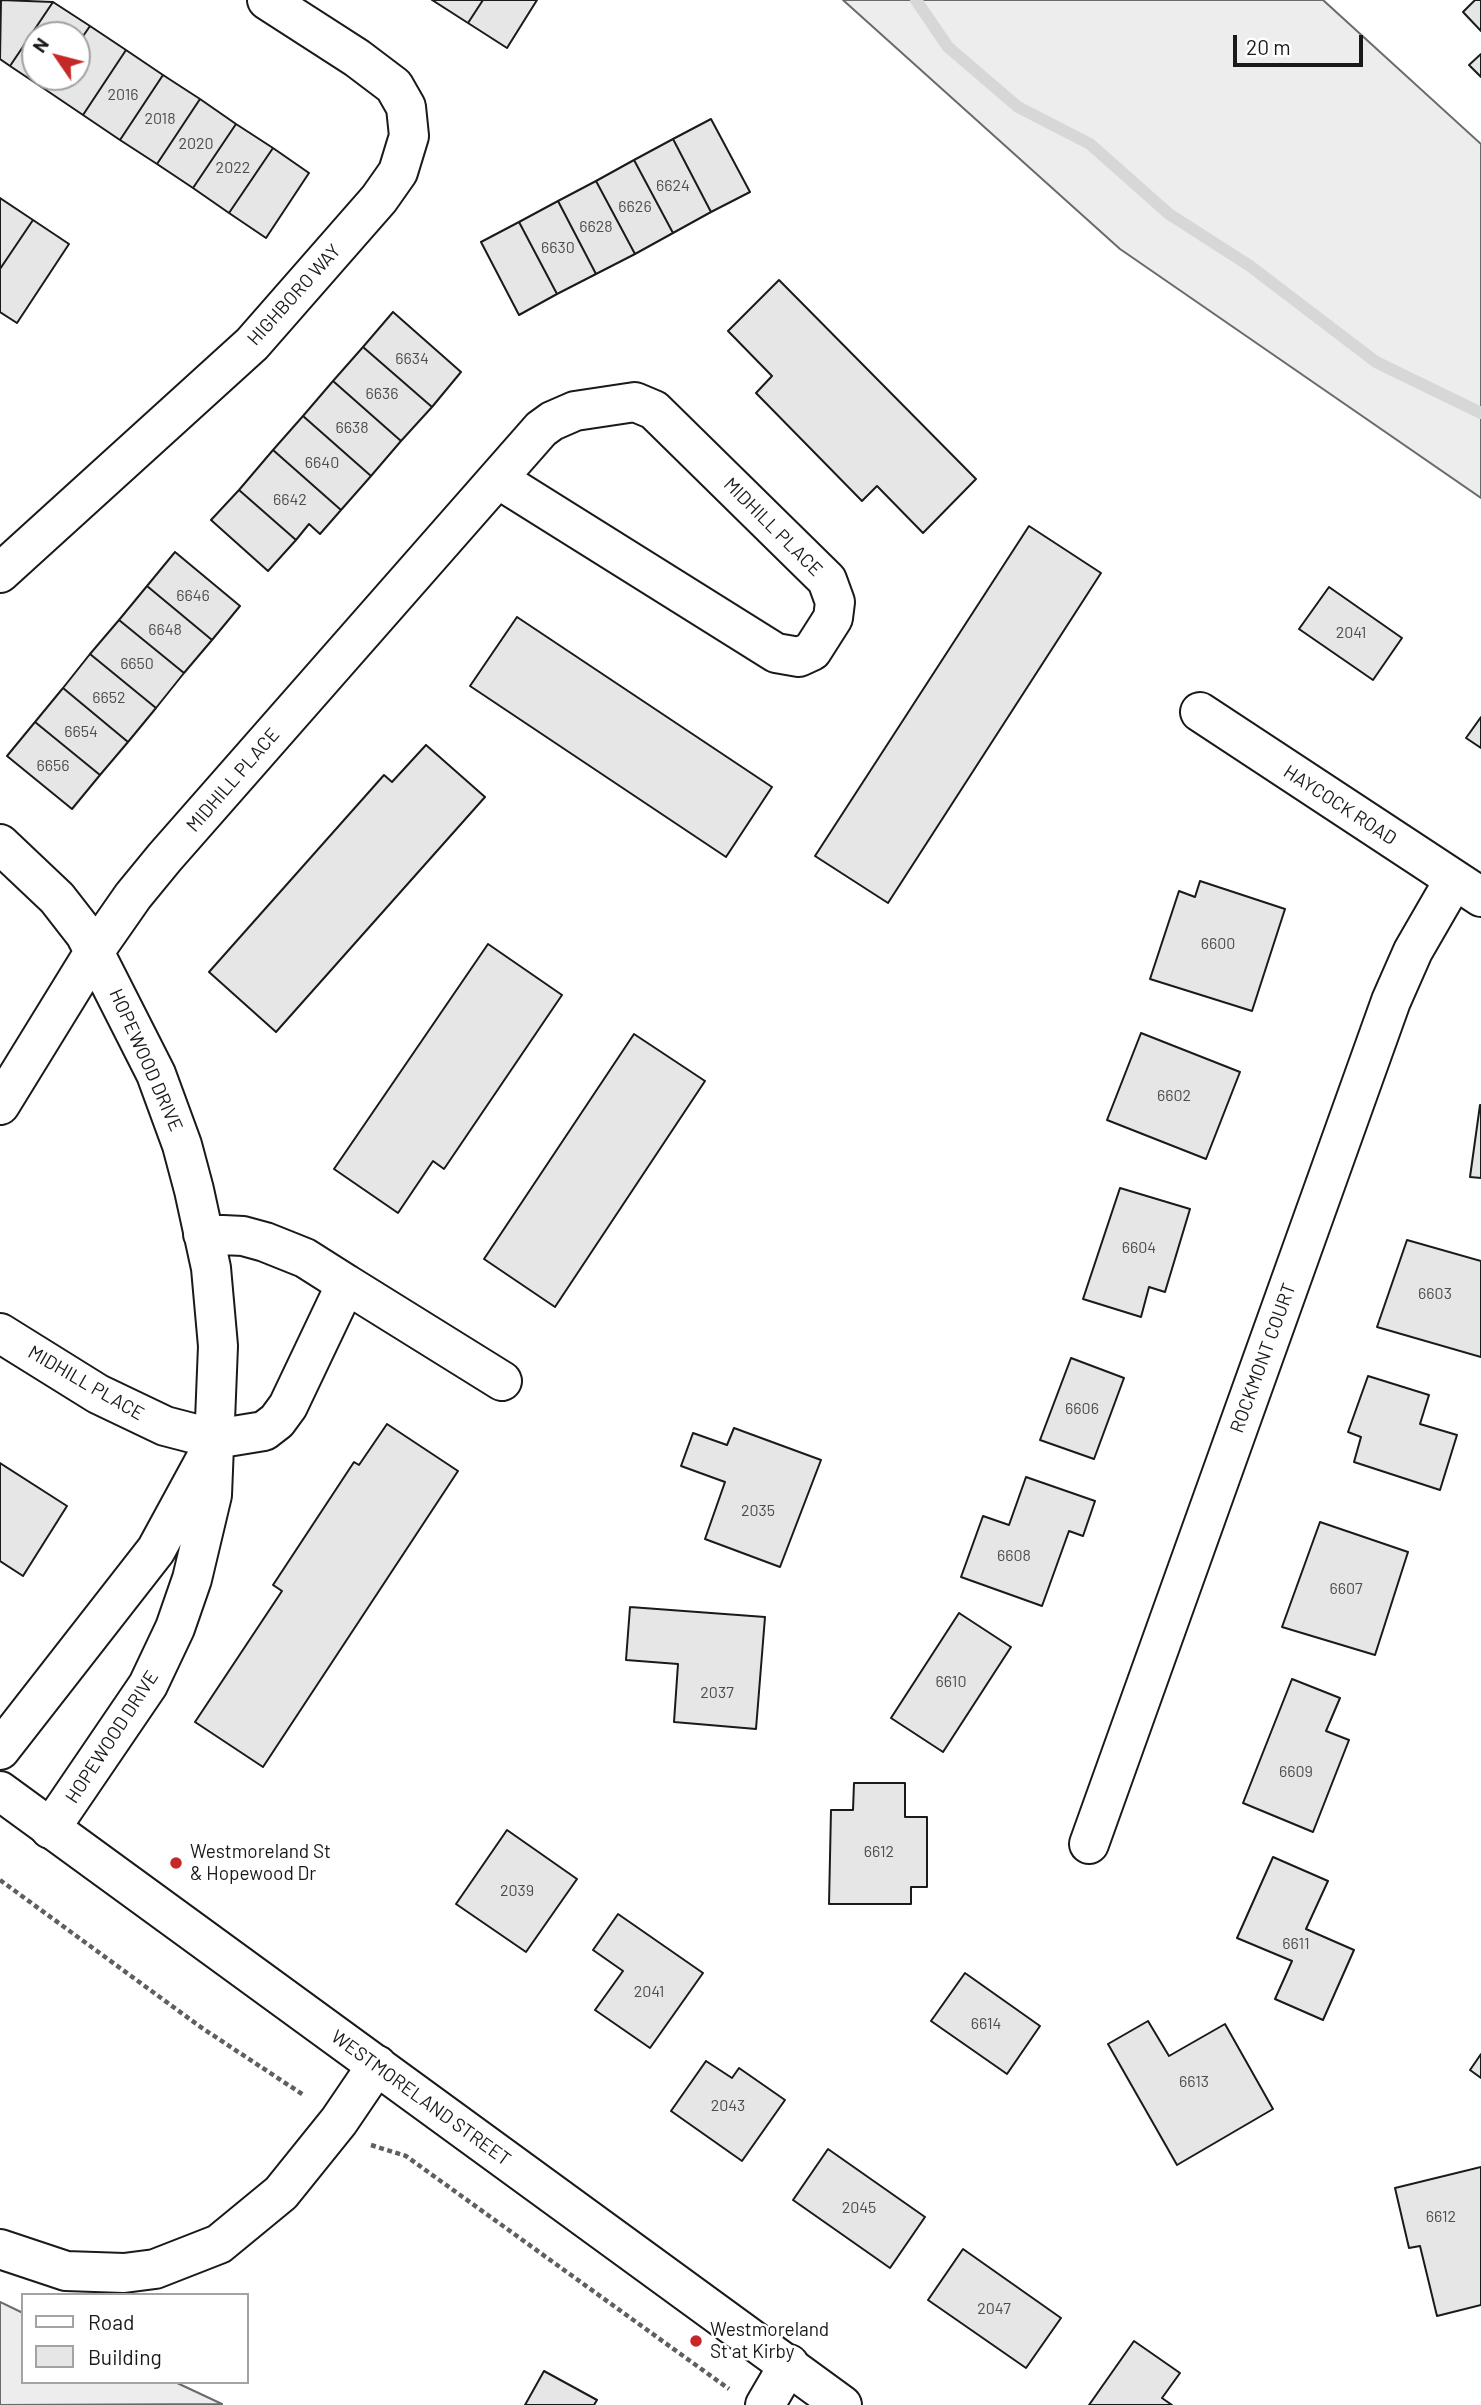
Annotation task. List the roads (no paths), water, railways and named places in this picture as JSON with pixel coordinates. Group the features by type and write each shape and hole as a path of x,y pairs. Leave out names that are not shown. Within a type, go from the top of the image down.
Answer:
{"street":[{"name":"HIGHBORO WAY","path":"0,573 252,344 379,199 398,172 409,135 406,107 394,86 357,58 267,0"},
{"name":"MIDHILL PLACE","path":"0,1105 96,949 165,857 541,429 552,421 575,411 635,402 654,410 827,580 835,602 833,618 812,651 799,657 776,653 498,479"},
{"name":"HAYCOCK ROAD","path":"1200,712 1468,889"},
{"name":"HOPEWOOD DRIVE","path":"0,844 57,898 96,949 156,1074 185,1156 204,1234 211,1268 218,1346 215,1439 207,1523 175,1628 148,1685 50,1829"},
{"name":"ROCKMONT COURT","path":"1089,1844 1391,1001 1413,951 1468,889"},
{"path":"204,1234 243,1236 305,1258 502,1381"},
{"path":"215,1439 264,1431 277,1421 288,1406 346,1284"},
{"name":"MIDHILL PLACE","path":"0,1333 141,1417 215,1439"},
{"name":"HOPEWOOD DRIVE","path":"0,1750 156,1550 179,1512 215,1439"},
{"name":"WESTMORELAND STREET","path":"0,1792 842,2405"},
{"path":"0,2249 66,2270 124,2273 175,2263 219,2244 281,2193 325,2139 377,2064"},
{"path":"765,2405 789,2364"}],"waterway":[{"path":"916,0 948,47 1018,107 1090,144 1169,214 1250,266 1376,362 1481,413"}],"place":[{"name":"Westmoreland St & Hopewood Dr","path":"176,1863"},
{"name":"Westmoreland St at Kirby","path":"696,2341"}]}
